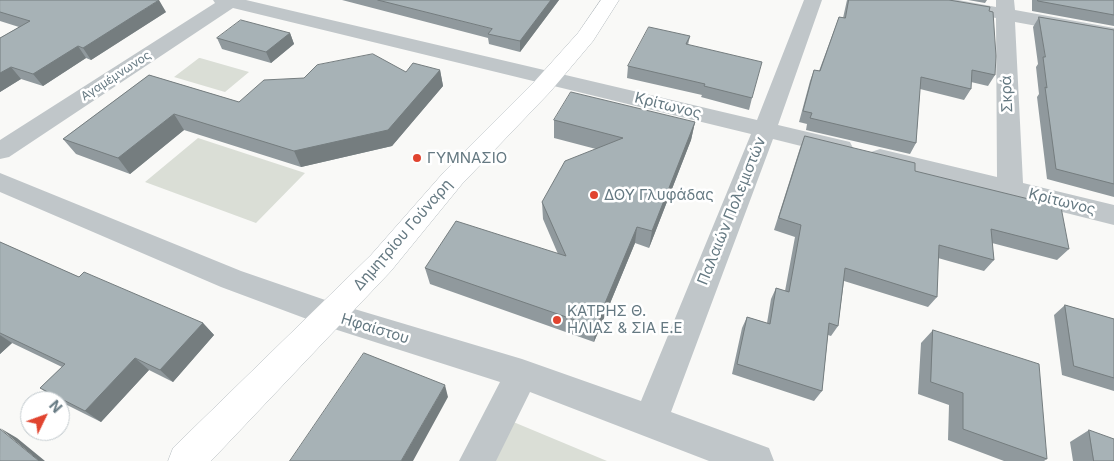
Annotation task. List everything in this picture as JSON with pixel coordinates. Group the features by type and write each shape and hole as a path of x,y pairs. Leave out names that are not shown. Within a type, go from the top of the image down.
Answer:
{"main road":[{"name":"Δημητρίου Γούναρη","path":"186,461 381,263 453,178 550,78 586,37 610,0"}],"street":[{"name":"Παλαιών Πολεμιστών","path":"650,421 813,0"},
{"path":"927,0 1004,7 1114,34"},
{"name":"Κρίτωνος","path":"228,1 1114,215"},
{"name":"Αγαμέμνωνος","path":"0,151 228,1"},
{"name":"Σκρά","path":"1004,7 1010,189"},
{"name":"Ηφαίστου","path":"0,182 231,279 331,315 522,374 756,461"},
{"path":"477,461 522,374"}],"shaded area":[{"path":"199,58 249,72 225,92 174,77"},
{"path":"198,138 305,173 256,223 145,182"},
{"path":"511,421 607,461 492,461"}],"building":[{"path":"0,0 159,0 83,48 78,46 33,74 11,67 0,73 0,38 30,21 0,12"},
{"path":"378,0 551,0 520,41 488,34 492,29"},
{"path":"849,0 949,0 990,7 989,11 993,12 996,56 995,75 972,70 971,89 921,77 916,143 810,118 812,113 803,111 814,70 820,71 839,17 845,18"},
{"path":"1114,0 1114,15 1038,1"},
{"path":"1039,17 1114,30 1114,184 1056,169 1045,87 1047,88 1043,57 1045,57"},
{"path":"241,20 290,33 266,52 217,38"},
{"path":"649,27 690,36 686,44 762,62 752,98 704,86 705,84 628,66"},
{"path":"373,54 406,72 413,63 440,70 388,130 294,151 174,114 118,158 63,139 149,75 239,102 264,80 304,78 317,65"},
{"path":"571,92 695,122 652,231 637,227 595,327 425,268 456,221 566,256 542,202 565,161 623,138 554,120"},
{"path":"805,136 915,163 915,171 1061,207 1069,249 991,229 994,260 939,245 937,297 845,268 838,326 829,323 822,391 737,364 747,317 770,324 776,288 789,292 801,225 779,218"},
{"path":"0,242 79,277 84,272 203,323 160,370 135,358 85,411 70,403 70,391 46,391 40,388 65,364 0,333"},
{"path":"1065,305 1114,319 1114,378 1074,366"},
{"path":"933,330 1039,364 1047,459 963,429 963,393 931,382"},
{"path":"364,353 445,385 401,461 290,461"},
{"path":"0,429 39,461 0,461"},
{"path":"1089,430 1114,439 1114,461 1094,461"}],"place":[{"name":"ΓΥΜΝΑΣΙΟ","path":"417,158"},
{"name":"ΔΟΥ Γλυφάδας","path":"594,195"},
{"name":"ΚΑΤΡΗΣ Θ. ΗΛΙΑΣ & ΣΙΑ Ε.Ε","path":"557,320"}]}
